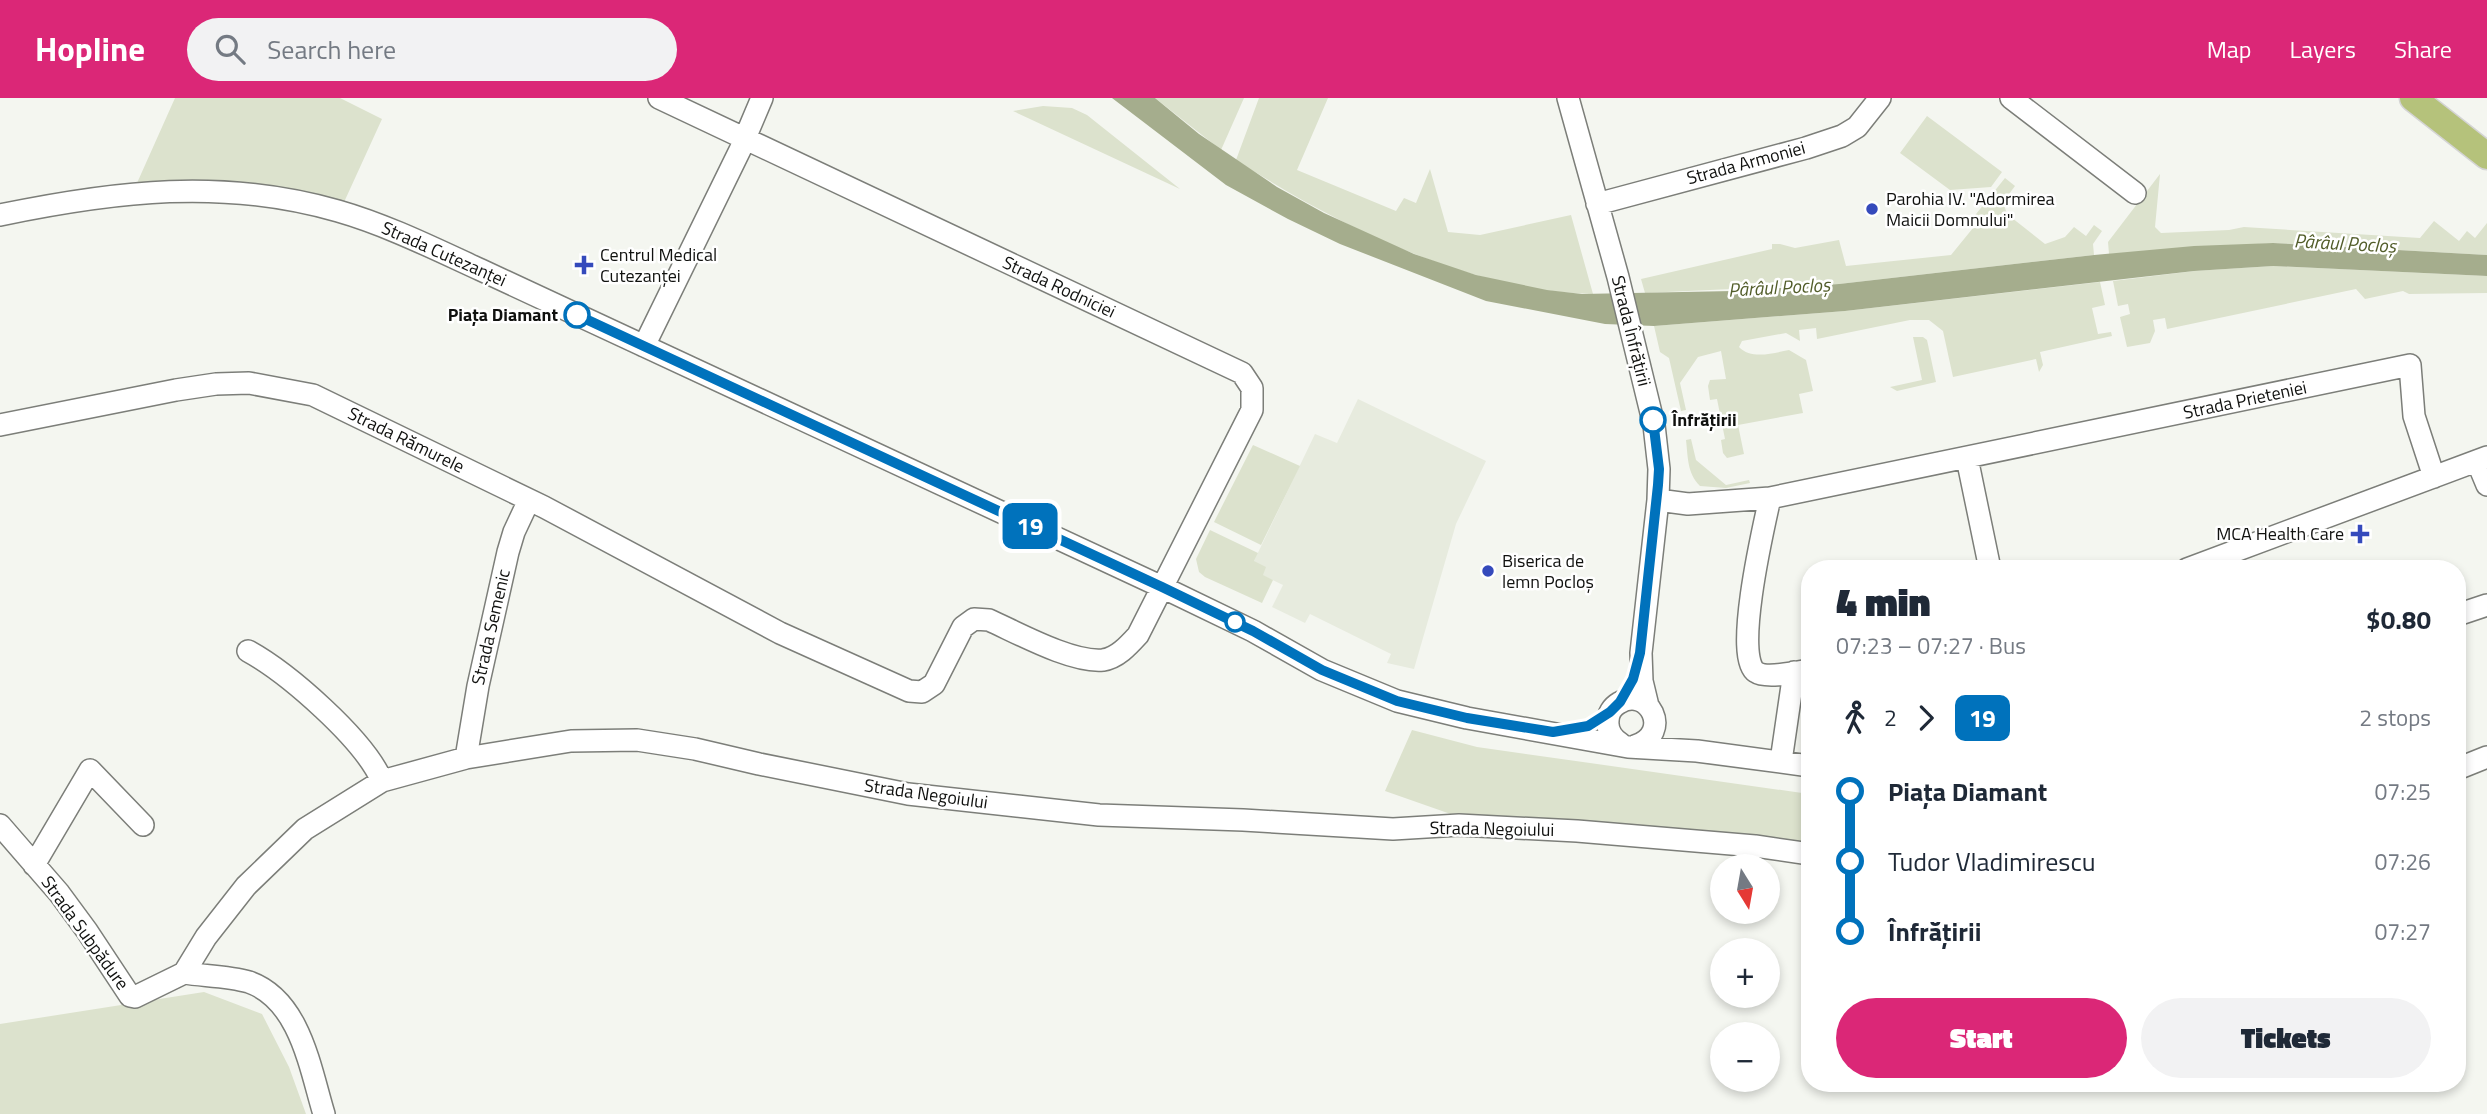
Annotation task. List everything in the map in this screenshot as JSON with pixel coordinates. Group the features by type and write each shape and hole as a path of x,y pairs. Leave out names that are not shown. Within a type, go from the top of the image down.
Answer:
{"main road":[{"path":"2413,98 2487,156"}],"street":[{"name":"Strada Rodniciei","path":"659,98 1242,373 1252,388 1252,410 1138,635 1124,650 1105,660 1078,659 989,620 974,619 963,627 934,684 922,692 909,691 780,633"},
{"path":"644,346 745,139 762,98"},
{"name":"Strada Înfrățirii","path":"1568,98 1654,425 1659,469 1658,500 1640,653 1633,679 1615,707"},
{"name":"Strada Armoniei","path":"1597,204 1842,136 1857,127 1880,98"},
{"path":"2011,98 2135,194"},
{"name":"Strada Cutezanței","path":"0,215 133,192 170,190 253,194 340,211 388,229 644,346 1162,587 1253,631 1322,670 1397,701 1467,718 1628,746 1801,764"},
{"name":"Strada Prieteniei","path":"1658,500 1688,504 1770,498 2410,365 2414,416 2434,477"},
{"name":"Strada Rămurele","path":"0,425 216,384 259,385 313,395 529,500 780,633"},
{"path":"1967,458 1988,560"},
{"path":"2212,560 2482,459 2487,485"},
{"path":"1770,498 1748,613 1750,665 1757,673 1767,675 1801,671"},
{"name":"Strada Semenic","path":"466,758 478,686 508,552 529,500"},
{"path":"2466,612 2487,605"},
{"path":"248,650 302,690 352,738 382,781"},
{"name":"Strada Înfrățirii","path":"1640,653 1642,681 1651,713"},
{"path":"1553,732 1573,741 1627,753 1728,764 1780,761 1801,675"},
{"path":"1635,699 1651,713 1653,734 1648,740 1628,746 1610,734 1608,719 1615,707 1635,699"},
{"name":"Strada Cutezanței","path":"1553,732 1588,726 1615,707"},
{"name":"Strada Cutezanței","path":"1651,713 1670,736 1697,751"},
{"name":"Strada Negoiului","path":"184,973 206,937 246,886 305,829 382,781 466,758 570,740 637,740 695,749 908,794 1100,816 1243,820 1393,829 1472,825 1636,834 1801,853"},
{"path":"2466,765 2487,757"},
{"path":"34,865 90,770 143,825"},
{"name":"Strada Subpădure","path":"0,825 87,931 130,996 135,997 184,973"},
{"name":"Strada Negoiului","path":"1758,847 1801,865"},
{"path":"184,973 247,982 268,992 283,1006 296,1028 324,1114"}],"shaded area":[{"path":"175,98 340,98 382,119 340,211 133,192"},
{"name":"Pârâul Pocloș","path":"1112,98 1155,98 1199,134 1277,187 1324,213 1414,254 1476,275 1547,290 1582,294 1733,291 1839,284 2194,246 2273,243 2487,255 2487,276 2273,266 2194,271 1845,311 1654,326 1605,324 1486,301 1340,244 1226,185"},
{"path":"1155,98 1244,98 1221,150"},
{"path":"1259,98 1328,98 1297,170 1396,211 1404,198 1416,203 1430,169 1448,232 1480,235 1571,215 1593,294 1546,290 1452,268 1361,231 1276,185 1236,160"},
{"path":"1043,106 1072,108 1087,115 1180,189 1013,111"},
{"path":"1927,116 2002,172 1991,187 1950,190 1900,153"},
{"path":"2160,174 2155,227 2161,233 2244,227 2420,238 2434,221 2459,241 2467,231 2475,238 2487,223 2487,255 2273,243 2109,254 2108,242"},
{"path":"2005,178 2015,186 2003,202 2007,214 2045,244 2065,237 2074,227 2086,236 2094,225 2102,231 2093,244 2094,255 1839,284 1645,293 1641,279 1772,249 1772,244 1795,248 1839,240 1846,266 1951,255 1973,228 1968,224"},
{"path":"2273,266 2487,276 2487,293 2409,294 2403,291 2365,299 2356,289 2167,329 2165,318 2153,320 2155,331 2150,343 2127,347 2120,317 2130,314 2128,304 2118,306 2113,281 2194,271"},
{"path":"2100,282 2105,305 2092,308 2098,334 2111,332 2112,336 2040,352 2043,365 2039,372 2036,359 1953,377 1943,331 1929,320 1910,320 1817,339 1816,328 1799,330 1800,341 1786,333 1742,341 1739,347 1750,353 1789,350 1806,360 1813,391 1799,394 1803,413 1738,425 1744,454 1727,458 1723,453 1721,440 1725,439 1717,399 1710,400 1708,386 1710,380 1726,379 1721,351 1698,357 1680,383 1686,410 1681,411 1669,358 1660,352 1654,326 1845,311"},
{"path":"1913,337 1927,340 1936,382 1897,391 1890,387 1922,380"},
{"path":"1358,399 1486,461 1456,524 1414,669 1387,663 1391,654 1310,614 1305,623 1272,607 1283,585 1262,575 1254,561 1315,434 1337,443"},
{"path":"1691,439 1696,460 1726,485 1749,480 1750,483 1726,488 1700,486 1689,464 1686,440"},
{"path":"1253,445 1300,466 1261,545 1214,522"},
{"path":"1210,530 1258,553 1254,561 1266,567 1263,575 1273,580 1262,603 1199,572 1196,559"},
{"path":"1412,730 1477,747 1801,793 1801,846 1654,827 1462,818 1385,791"},
{"path":"204,992 262,1014 289,1067 306,1114 0,1114 0,1024"}],"bus line":[{"name":"19","path":"577,315 1162,587 1253,631 1322,670 1397,701 1467,718 1553,732 1588,726 1610,712 1620,702 1633,679 1640,653 1658,500 1659,469 1653,420"}],"place":[{"name":"Parohia IV. \"Adormirea Maicii Domnului\"","path":"1872,209"},
{"name":"Centrul Medical Cutezanței","path":"584,265"},
{"name":"Piața Diamant","path":"577,315"},
{"name":"Înfrățirii","path":"1653,420"},
{"name":"MCA Health Care","path":"2360,534"},
{"name":"Biserica de lemn Pocloș","path":"1488,571"}]}
